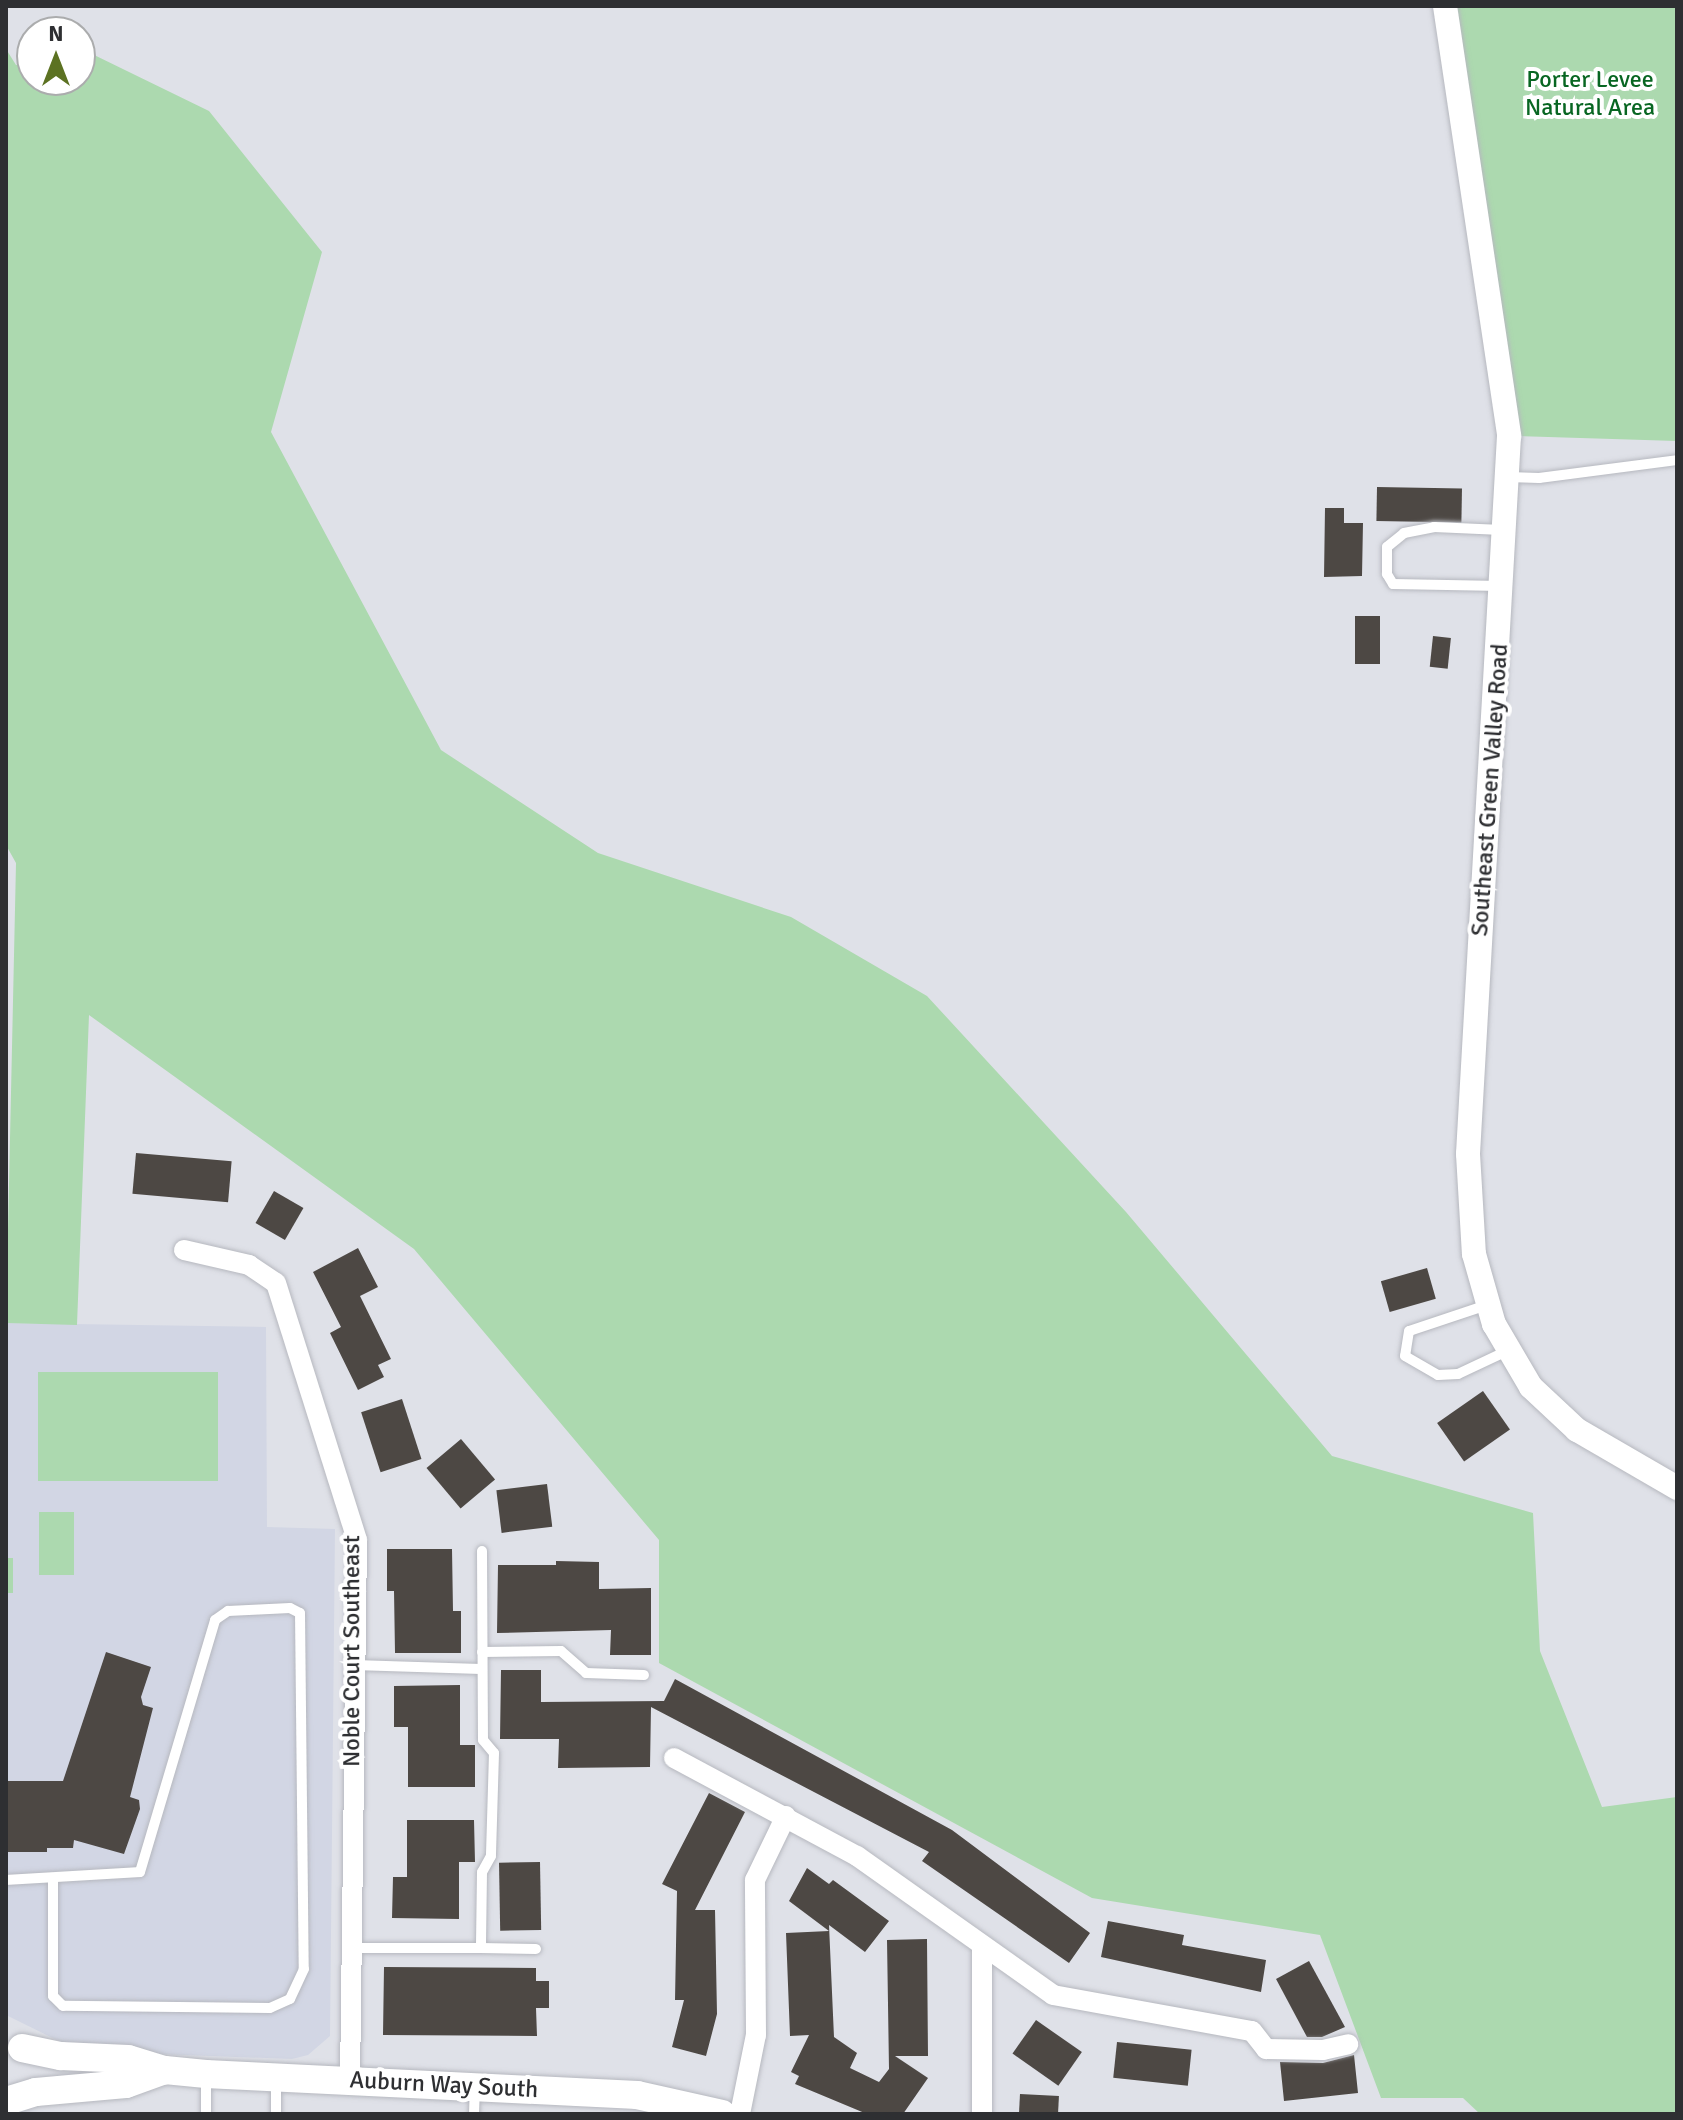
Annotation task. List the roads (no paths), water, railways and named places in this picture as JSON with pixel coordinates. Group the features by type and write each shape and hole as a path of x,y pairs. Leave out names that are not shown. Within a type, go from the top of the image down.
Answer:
{"main road":[{"name":"Auburn Way South","path":"9,2102 26,2075 14,2040 128,2059 165,2070 350,2081 474,2101 637,2104 722,2114"},
{"name":"Auburn Way South","path":"9,2102 36,2092 126,2084 165,2070"}],"street":[{"name":"Southeast Green Valley Road","path":"1445,6 1507,422 1506,531 1468,1154 1470,1226 1487,1305 1507,1351 1531,1387 1565,1421 1677,1488"},
{"name":"Noble Court Southeast","path":"184,1250 249,1265 276,1283 357,1540 349,1948 350,2081"},
{"path":"674,1758 857,1856 1053,1995 1252,2031 1266,2049 1323,2050 1348,2044"},
{"path":"740,2114 756,2035 755,1880 786,1816"},
{"path":"982,1945 982,2114"}],"lane":[{"path":"1508,477 1539,478 1677,460"},
{"path":"1503,586 1393,584 1387,574 1387,547 1404,533 1434,527 1506,531"},
{"path":"1487,1305 1409,1331 1405,1356 1438,1375 1458,1374 1507,1351"},
{"path":"481,1948 482,1872 491,1856 494,1753 483,1740 482,1551"},
{"path":"6,1880 124,1876 145,1868 215,1620 228,1611 290,1608 300,1613 300,1986 290,1999 270,2008 63,2006 53,1996 53,1879"},
{"path":"482,1652 561,1651 586,1673 644,1675"},
{"path":"354,1665 481,1669"},
{"path":"349,1948 536,1949"},
{"path":"206,2074 206,2114"},
{"path":"276,2078 276,2114"}],"park label":[{"name":"Porter Levee Natural Area","path":"1590,94"}]}
